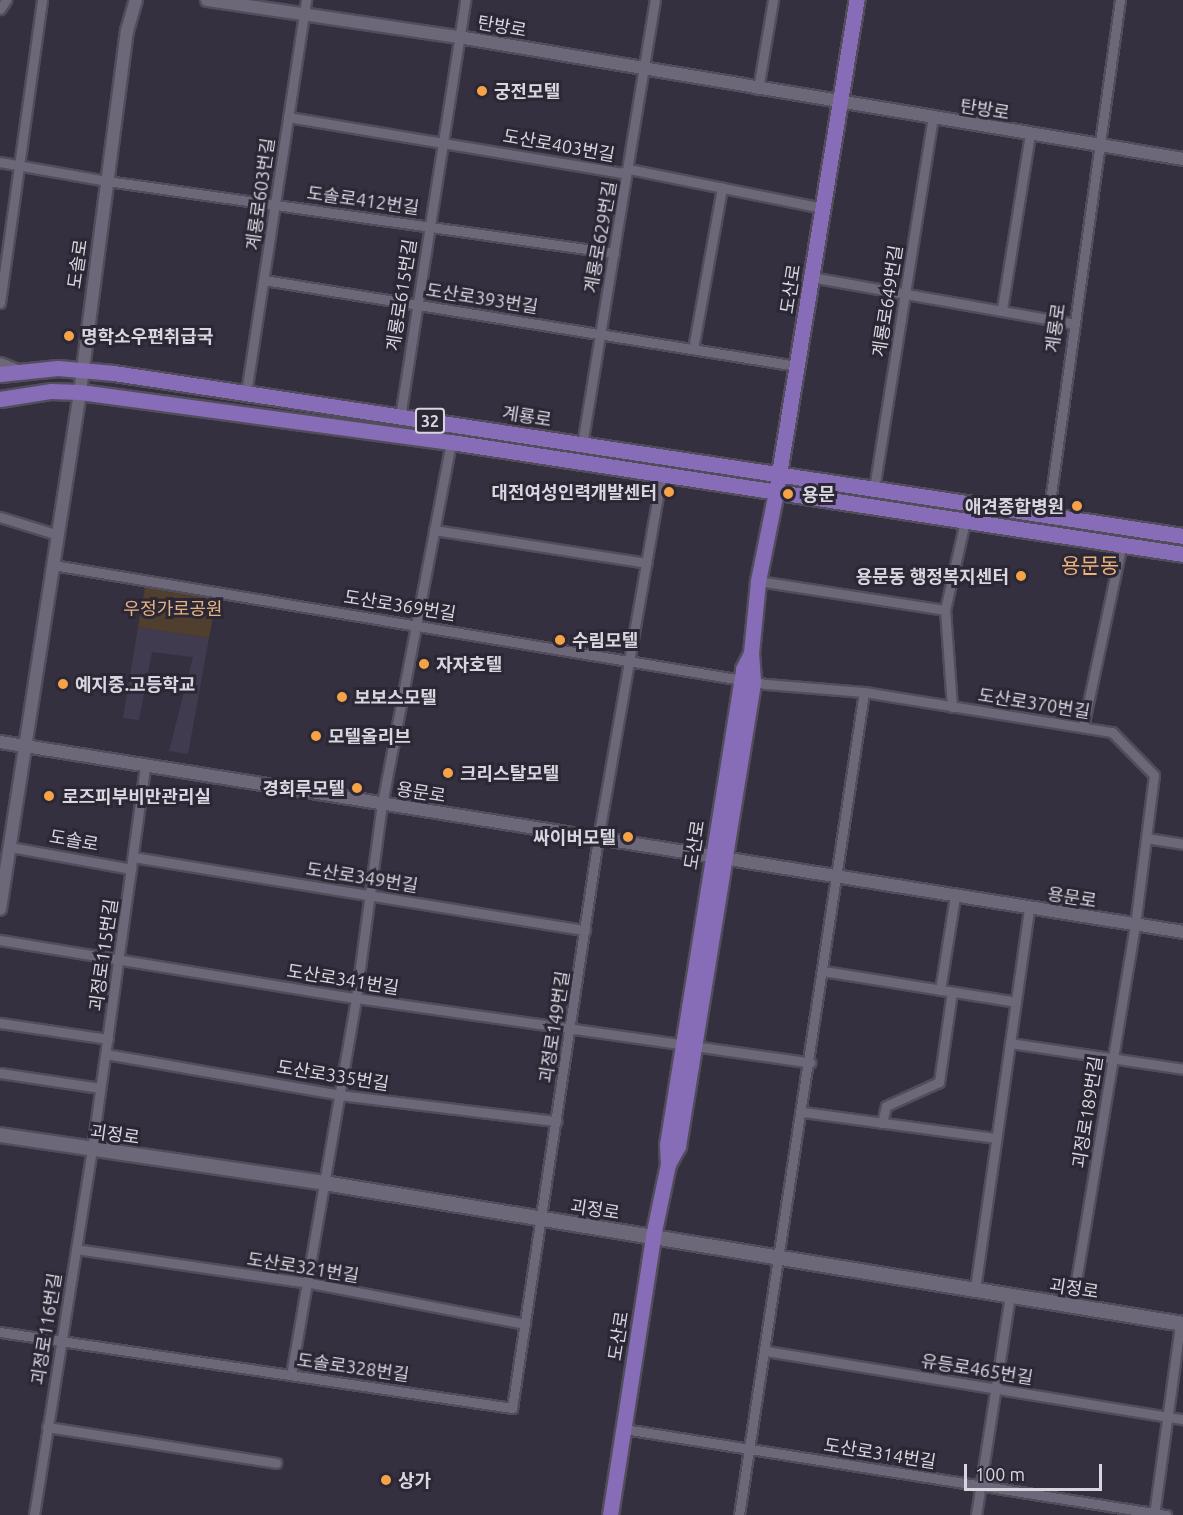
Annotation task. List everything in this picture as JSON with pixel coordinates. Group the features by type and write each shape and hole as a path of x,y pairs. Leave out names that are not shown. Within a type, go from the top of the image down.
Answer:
{"main road":[{"name":"도산로","path":"610,1515 652,1236 668,1164 678,1146 688,1046 747,680 758,581 776,492 812,277 840,104 853,1"},
{"name":"계룡로","path":"0,374 80,369 1183,536"},
{"name":"계룡로","path":"0,399 51,391 80,392 452,442 1183,554"},
{"name":"괴정로","path":"0,1135 324,1183 1181,1324"}],"street":[{"path":"0,9 6,0"},
{"path":"0,303 42,0"},
{"name":"도솔로","path":"0,909 80,392 80,369 127,31 136,0"},
{"name":"탄방로","path":"207,0 459,37 840,104 1183,159"},
{"name":"계룡로603번길","path":"246,393 306,0"},
{"name":"계룡로615번길","path":"400,417 465,0"},
{"name":"계룡로629번길","path":"582,445 655,0"},
{"path":"758,89 773,0"},
{"name":"계룡로","path":"1048,516 1120,0"},
{"name":"도산로403번길","path":"288,117 622,172 629,169 823,208"},
{"name":"계룡로649번길","path":"874,489 933,118"},
{"name":"탄방로","path":"1002,309 1030,134"},
{"name":"도솔로412번길","path":"0,162 106,180 614,253"},
{"path":"693,349 722,188"},
{"path":"812,277 1002,309 1075,324"},
{"name":"도산로393번길","path":"264,280 797,366"},
{"path":"0,362 22,371"},
{"path":"291,1375 310,1283 324,1183 356,998 382,804 452,442"},
{"name":"괴정로149번길","path":"542,1219 598,839 662,473"},
{"path":"0,517 57,535"},
{"path":"952,707 945,610 965,521"},
{"path":"434,530 646,563"},
{"path":"1083,727 1122,544"},
{"name":"도산로369번길","path":"53,566 747,680"},
{"path":"758,581 945,610"},
{"name":"도산로370번길","path":"747,680 864,692 1112,732 1154,775 1135,925"},
{"path":"739,1515 781,1258 864,692"},
{"name":"용문로","path":"0,742 718,860 1183,932"},
{"name":"괴정로115번길","path":"92,1149 145,765"},
{"path":"1146,838 1183,844"},
{"name":"도솔로","path":"10,847 131,869"},
{"name":"도산로349번길","path":"133,857 585,930"},
{"path":"940,990 955,896"},
{"path":"975,1289 1029,908"},
{"name":"괴정로189번길","path":"1072,1305 1135,925"},
{"name":"도산로341번길","path":"0,940 356,998 688,1046"},
{"path":"823,971 1016,1002"},
{"path":"882,1123 886,1106 939,1082 952,992"},
{"path":"0,1023 108,1039"},
{"path":"1010,1043 1183,1069"},
{"path":"688,1046 810,1063"},
{"name":"도산로335번길","path":"106,1054 340,1095 556,1121"},
{"path":"0,1072 100,1088"},
{"path":"802,1112 996,1138"},
{"name":"괴정로116번길","path":"34,1515 92,1149"},
{"name":"도솔로328번길","path":"0,1332 512,1408 542,1219"},
{"name":"도산로321번길","path":"76,1249 310,1283 525,1324"},
{"path":"976,1515 1010,1296"},
{"path":"1154,1514 1181,1324"},
{"name":"유등로465번길","path":"766,1351 1183,1419"},
{"path":"47,1427 276,1463"},
{"name":"도산로314번길","path":"624,1429 1166,1515"}],"shaded area":[{"path":"138,627 209,638 188,754 169,751 193,657 152,652 139,720 123,718"}],"green space":[{"name":"우정가로공원","path":"155,581 209,590 217,597 209,638 138,627 145,588"}],"place":[{"name":"궁전모텔","path":"482,91"},
{"name":"명학소우편취급국","path":"69,336"},
{"name":"대전여성인력개발센터","path":"669,492"},
{"name":"용문","path":"788,494"},
{"name":"애견종합병원","path":"1077,506"},
{"name":"용문동 행정복지센터","path":"1021,576"},
{"name":"수림모텔","path":"560,640"},
{"name":"자자호텔","path":"424,664"},
{"name":"예지중.고등학교","path":"63,684"},
{"name":"보보스모텔","path":"342,697"},
{"name":"모텔올리브","path":"316,736"},
{"name":"크리스탈모텔","path":"448,773"},
{"name":"경회루모텔","path":"357,788"},
{"name":"로즈피부비만관리실","path":"49,796"},
{"name":"싸이버모텔","path":"628,837"},
{"name":"상가","path":"386,1480"}],"district":[{"name":"용문동","path":"1090,565"}]}
